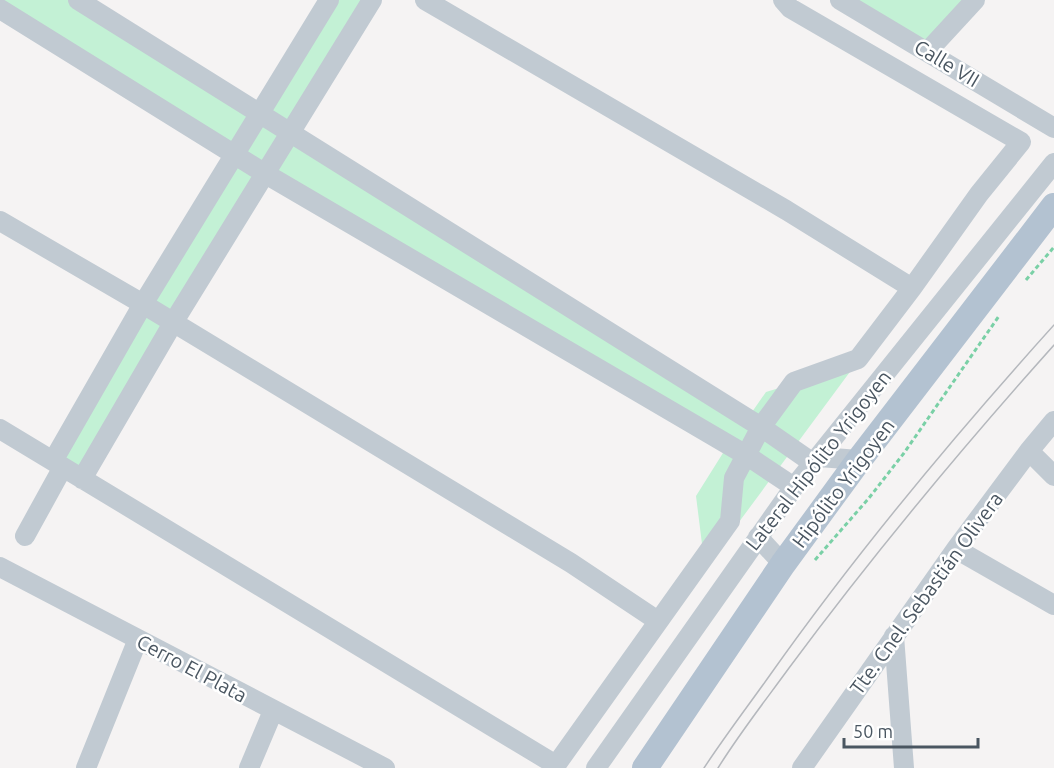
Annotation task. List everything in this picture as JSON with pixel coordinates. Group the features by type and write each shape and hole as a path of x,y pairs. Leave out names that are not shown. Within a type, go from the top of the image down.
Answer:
{"main road":[{"name":"Hipólito Yrigoyen","path":"645,768 783,564 859,460 1051,216"}],"street":[{"path":"78,0 816,460 859,460"},
{"path":"24,536 58,464 143,304 328,0"},
{"path":"82,479 173,323 372,0"},
{"path":"425,0 786,210 912,288"},
{"path":"0,429 556,765 730,521 734,478 761,427 794,382 858,359 979,194 1021,142 790,8 783,0"},
{"name":"Calle VII","path":"840,0 1054,128"},
{"path":"928,51 975,0"},
{"path":"0,9 264,173 746,455 794,487"},
{"name":"Lateral Hipólito Yrigoyen","path":"596,768 794,487 1054,162"},
{"path":"0,221 143,304 571,563 658,621"},
{"name":"Tte. Cnel. Sebastián Olivera","path":"802,768 956,549 1029,451 1054,422"},
{"path":"1029,451 1054,476"},
{"path":"758,537 783,564"},
{"path":"956,549 1054,605"},
{"name":"Cerro El Plata","path":"0,568 384,768"},
{"path":"894,636 904,768"},
{"path":"86,768 138,639"},
{"path":"249,768 273,711"}],"path":[{"path":"1023,284 1054,247"},
{"path":"815,560 869,498 904,453 1003,310"}],"green space":[{"path":"0,0 70,0 260,118 332,0 365,0 284,132 752,412 766,392 855,365 705,568 696,496 728,445 263,168 81,474 58,460 240,153"},
{"path":"840,0 975,0 928,51"}],"tram line":[{"path":"704,768 803,629 871,540 979,410 1054,325"},
{"path":"718,768 743,730 820,626 885,544 951,463 1054,345"}]}
